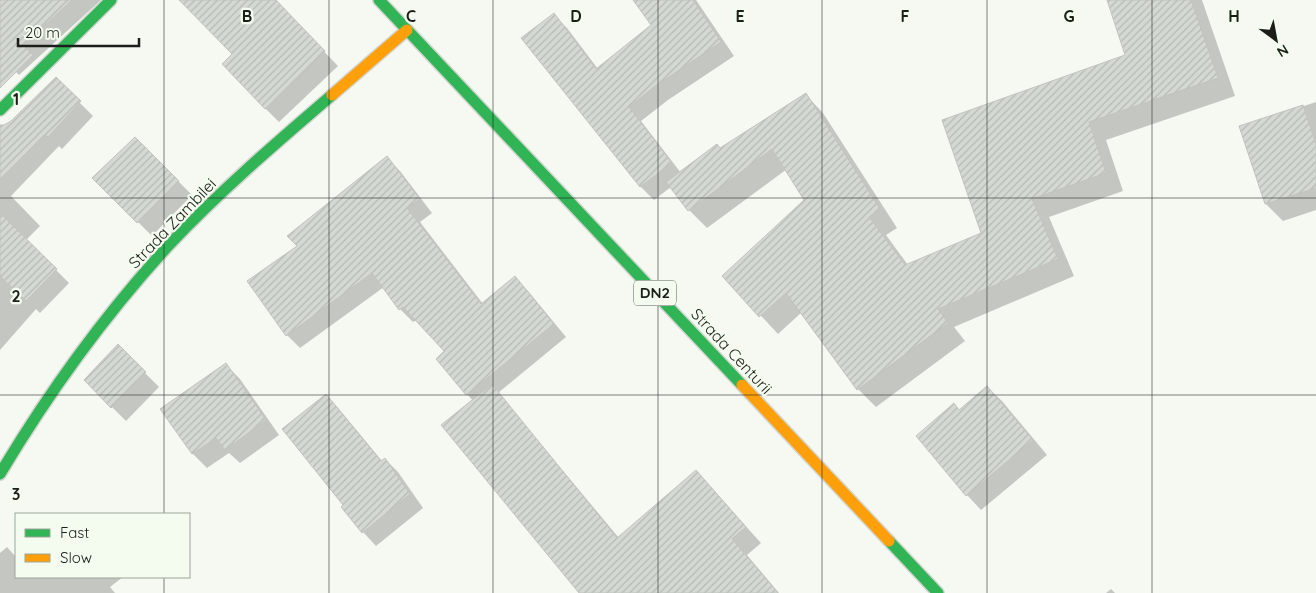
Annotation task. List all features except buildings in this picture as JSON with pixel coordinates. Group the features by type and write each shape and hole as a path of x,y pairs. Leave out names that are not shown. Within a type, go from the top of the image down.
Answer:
{"main road":[{"path":"0,110 111,0"},
{"name":"Strada Centurii","path":"379,0 938,593"},
{"name":"Strada Zambilei","path":"0,474 24,431 57,382 93,334 152,264 198,216 254,164 407,30"}],"traffic: fast":[{"path":"0,110 111,0"},
{"path":"379,0 742,385"},
{"path":"0,474 78,356 144,273 187,226 228,187 332,95"},
{"path":"889,541 938,593"}],"traffic: slow":[{"path":"332,95 407,30"},
{"path":"742,385 889,541"}]}
